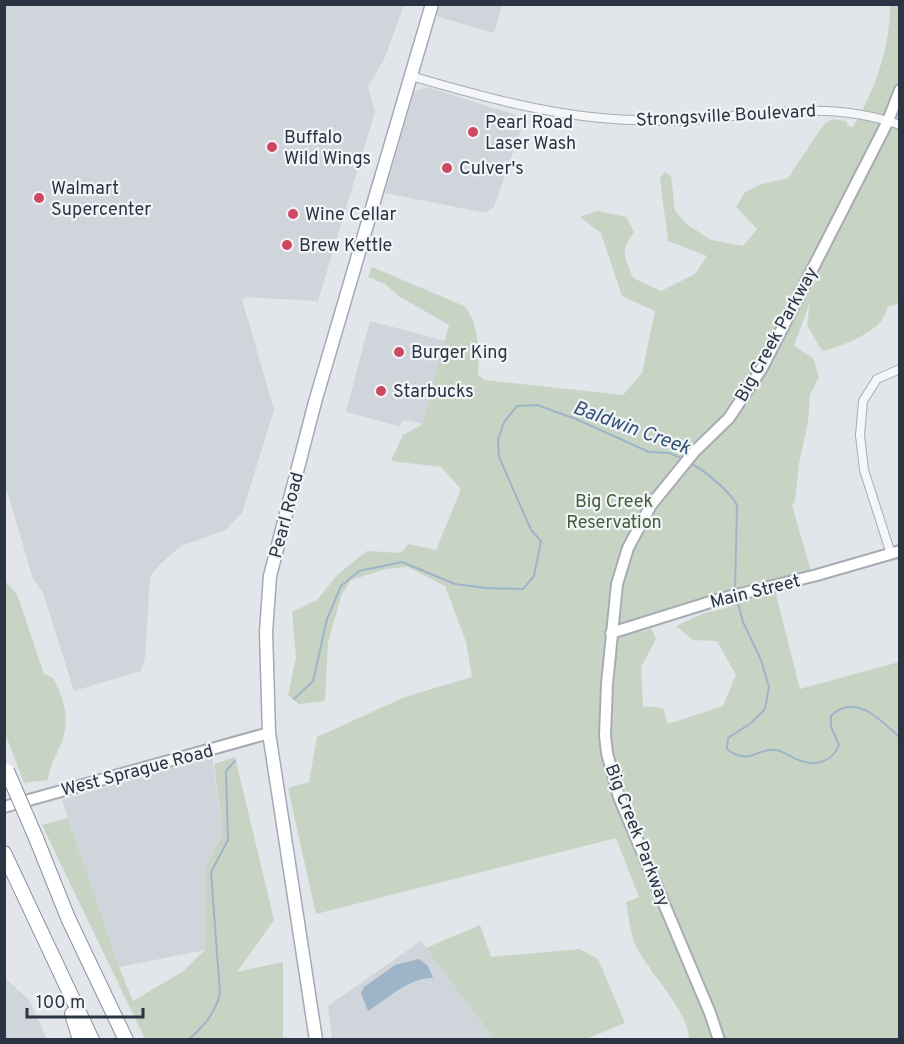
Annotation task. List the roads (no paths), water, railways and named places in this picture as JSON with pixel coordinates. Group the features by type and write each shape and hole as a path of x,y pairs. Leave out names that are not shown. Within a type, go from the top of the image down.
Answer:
{"highway":[{"path":"6,768 68,918 126,1040"},
{"path":"4,853 92,1040"},
{"path":"61,975 80,1040"}],"main road":[{"name":"Pearl Road","path":"316,1040 269,733 266,632 270,576 315,402 432,4"}],"street":[{"name":"Strongsville Boulevard","path":"411,76 494,99 573,115 689,120 769,112 826,110 900,125"},
{"name":"Big Creek Parkway","path":"718,1040 710,1013 620,797 611,769 605,735 616,584 628,548 651,504 694,452 729,418 762,368 888,121 900,90"},
{"path":"895,552 864,471 860,435 863,401 877,378 900,369"},
{"name":"Main Street","path":"611,633 720,599 895,552"},
{"name":"West Sprague Road","path":"4,807 269,733"}],"water":[{"path":"419,959 428,966 433,978 407,985 368,1011 361,993 364,987 395,965"}],"waterway":[{"name":"Baldwin Creek","path":"294,699 313,681 327,619 341,586 359,571 402,562 455,584 486,588 523,589 534,576 541,541 531,530 499,457 498,440 504,422 517,406 537,405 576,419 649,452 670,453 683,459"},
{"name":"Baldwin Creek","path":"690,463 716,482 737,506 735,591"},
{"name":"Baldwin Creek","path":"737,600 743,622 761,660 769,687 765,709 751,723 728,738 727,749 742,756 776,750 801,761 813,763 824,761 833,755 839,745 831,727 831,716 840,709 849,707 867,711 900,738"},
{"name":"Baldwin Creek","path":"188,1040 208,1020 220,994 211,872 228,840 226,771 235,761"}],"place":[{"name":"Pearl Road Laser Wash","path":"473,132"},
{"name":"Buffalo Wild Wings","path":"272,147"},
{"name":"Culver's","path":"447,168"},
{"name":"Walmart Supercenter","path":"39,198"},
{"name":"Wine Cellar","path":"293,214"},
{"name":"Brew Kettle","path":"287,245"},
{"name":"Burger King","path":"399,352"},
{"name":"Starbucks","path":"381,391"}],"park label":[{"name":"Big Creek Reservation","path":"614,511"}]}
